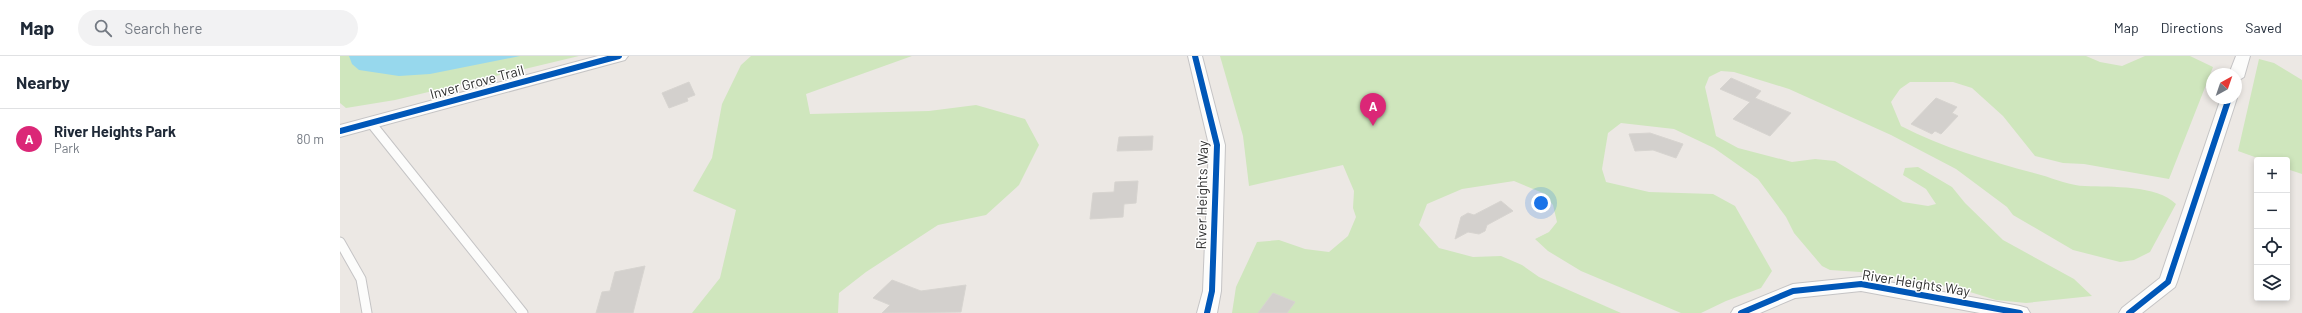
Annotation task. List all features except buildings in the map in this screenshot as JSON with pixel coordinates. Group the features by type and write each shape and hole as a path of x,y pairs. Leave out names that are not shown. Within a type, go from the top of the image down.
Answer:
{"street":[{"name":"Inver Grove Trail","path":"340,131 619,56"},
{"name":"River Heights Way","path":"1195,56 1217,145 1212,291 1207,313"},
{"path":"2239,68 2243,56"},
{"path":"2129,313 2168,282 2227,104"},
{"name":"River Heights Way","path":"1740,313 1793,291 1861,284 2020,313"}],"lane":[{"path":"371,123 523,313"},
{"path":"340,242 361,279 367,313"}],"green space":[{"path":"340,56 579,56 395,100 346,108 340,103"},
{"path":"751,56 912,56 806,94 810,114 929,111 976,105 1025,119 1039,145 1019,185 986,215 938,225 866,272 839,293 838,313 692,313 720,278 736,210 693,191 712,158 722,104 741,65"},
{"path":"1220,56 2086,56 2100,62 2122,66 2145,56 2190,56 2213,67 2206,68 2206,85 2169,179 2084,164 2063,163 2035,156 2003,116 1972,88 1953,82 1910,82 1900,89 1891,102 1901,126 1935,142 1987,160 2069,184 2146,190 2168,198 2176,204 2150,252 2134,260 2120,262 2073,250 2013,215 2007,207 1956,169 1891,135 1789,89 1734,72 1721,71 1709,77 1705,87 1716,136 1738,148 1792,162 1815,159 1835,161 1903,202 1928,206 1936,204 1926,189 1903,175 1905,168 1918,167 1952,187 1965,203 2003,240 2074,279 2092,296 2026,303 1996,300 1957,288 1875,273 1830,270 1822,266 1794,233 1786,217 1758,179 1714,148 1674,129 1621,123 1608,133 1602,169 1606,182 1649,192 1713,194 1735,206 1772,271 1761,288 1726,301 1701,313 1681,313 1581,271 1548,251 1535,239 1549,232 1557,222 1553,205 1543,193 1514,181 1462,189 1427,204 1419,225 1439,248 1473,257 1501,256 1522,265 1539,277 1621,313 1232,313 1236,287 1257,242 1279,240 1305,249 1329,252 1348,236 1356,217 1353,208 1354,191 1343,165 1249,186 1243,136"},
{"path":"2259,59 2274,63 2302,80 2302,174 2290,170 2290,157 2255,157 2238,151"}],"water":[{"path":"349,56 520,56 430,74 399,76 359,70 352,64"}],"cycle path":[{"path":"340,131 619,56"},
{"path":"1195,56 1217,145 1212,291 1207,313"},
{"path":"2129,313 2168,282 2227,104"},
{"path":"1741,313 1793,291 1861,284 2020,313"}],"place":[{"name":"River Heights Park","path":"1373,126"}]}
